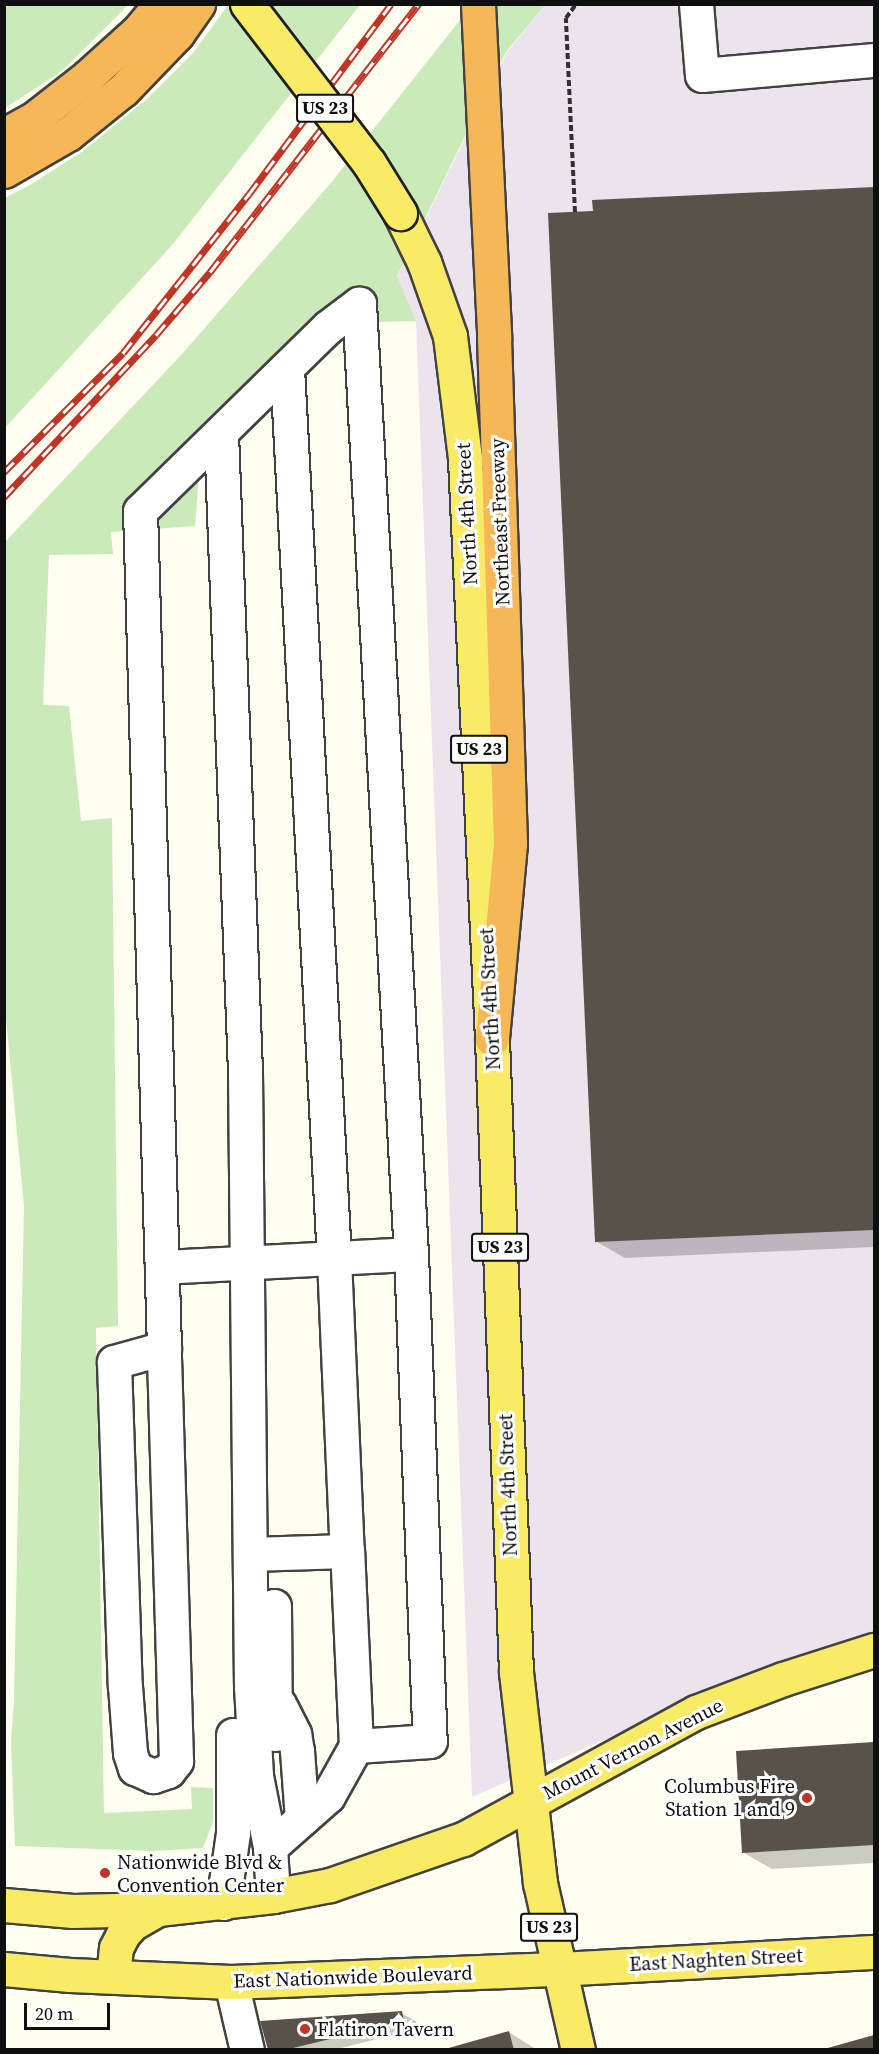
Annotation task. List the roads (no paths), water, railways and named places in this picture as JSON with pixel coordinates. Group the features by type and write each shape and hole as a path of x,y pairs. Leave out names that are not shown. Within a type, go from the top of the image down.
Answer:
{"highway":[{"path":"4,135 36,117 87,77 138,30 161,4"},
{"path":"4,171 68,134 123,90 177,34 198,4"},
{"name":"Northeast Freeway","path":"478,4 494,349 510,844 492,1039"}],"main road":[{"name":"North 4th Street","path":"247,4 369,163 400,213 424,262 450,336 465,459 492,1039 516,1672 540,1883 578,2049"},
{"name":"Mount Vernon Avenue","path":"529,1802 696,1712 783,1679 874,1650"},
{"path":"4,1905 73,1911 158,1909 223,1903 330,1885 408,1860 463,1839 529,1802"},
{"path":"113,1976 116,1948 123,1934 132,1924 158,1909"},
{"name":"East Naghten Street","path":"558,1969 874,1952"},
{"name":"East Nationwide Boulevard","path":"4,1969 231,1982 558,1969"}],"lane":[{"path":"696,4 702,75 874,60"},
{"path":"164,1348 114,1362 129,1753 135,1768 153,1776 168,1771 176,1761 140,511 328,327 359,304 411,1254 430,1741 348,1759"},
{"path":"285,1833 328,1796 348,1759 346,1551 334,1259 287,368"},
{"path":"221,433 245,1073 247,1264 262,1553 264,1699 256,1776 285,1833"},
{"path":"162,1267 411,1254"},
{"path":"262,1553 346,1551"},
{"path":"264,1699 294,1734 285,1833 273,1896"},
{"path":"223,1903 233,1833 232,1737 264,1699"},
{"path":"231,1982 247,2049"}],"railway":[{"path":"4,472 123,353 249,194 391,4"},
{"path":"4,497 156,335 210,272 419,4"}],"place":[{"name":"Columbus Fire Station 1 and 9","path":"807,1798"},
{"name":"Nationwide Blvd & Convention Center","path":"105,1873"},
{"name":"Flatiron Tavern","path":"305,2029"}]}
